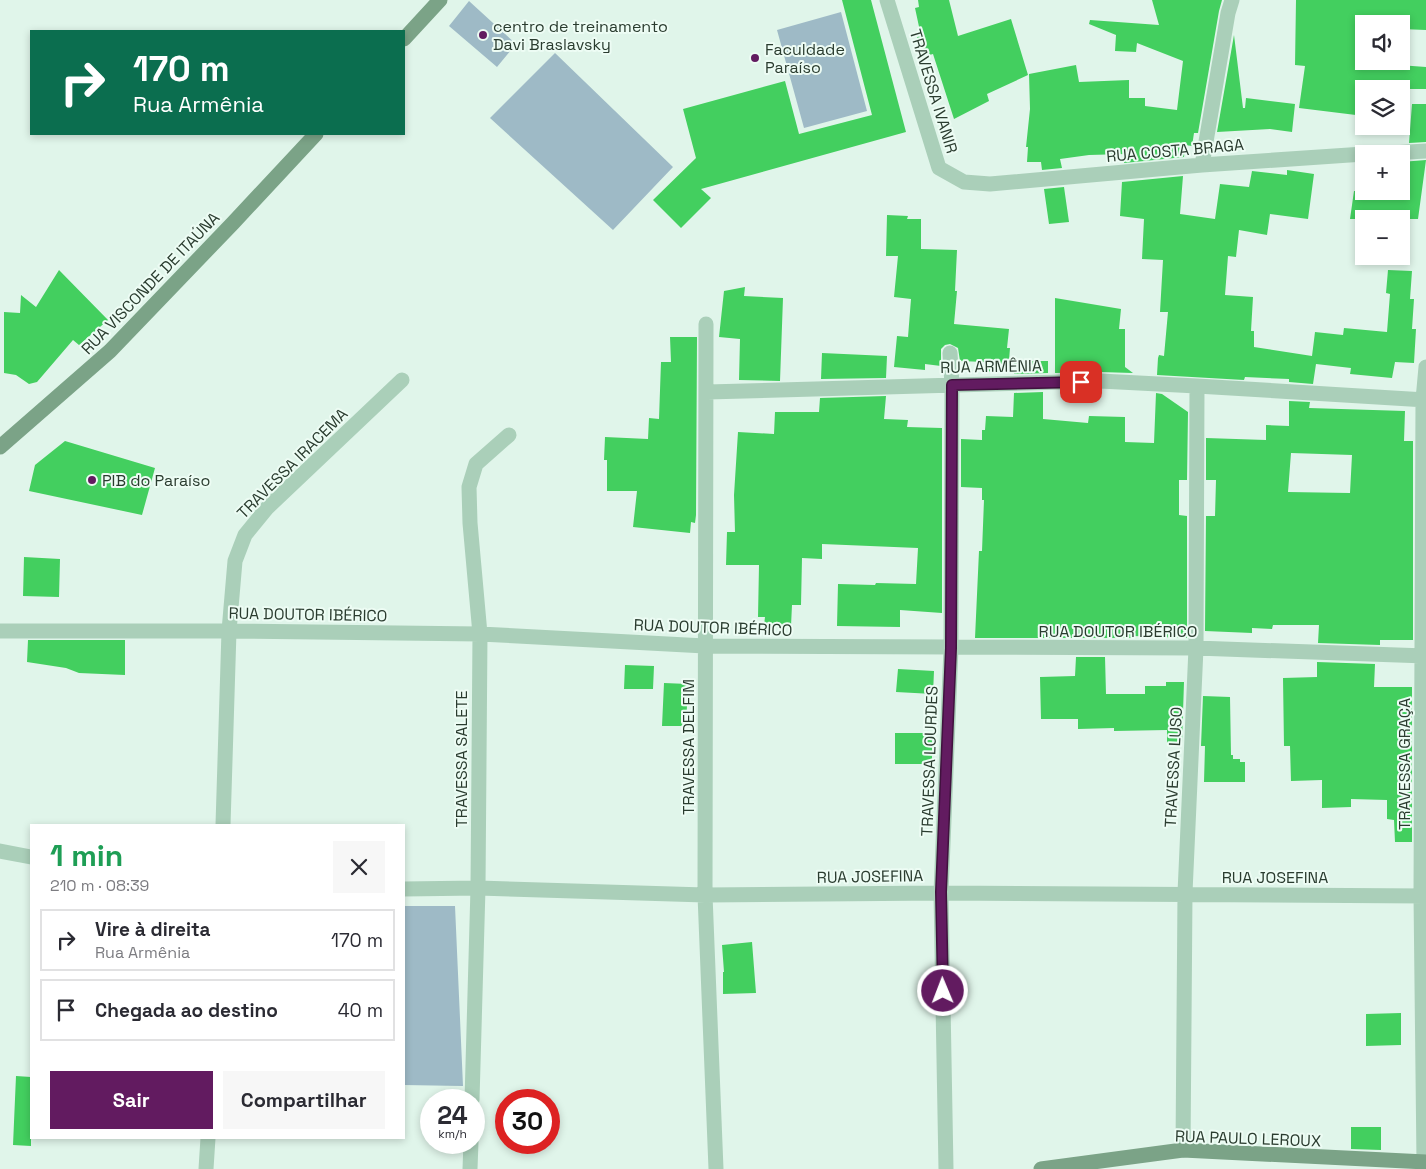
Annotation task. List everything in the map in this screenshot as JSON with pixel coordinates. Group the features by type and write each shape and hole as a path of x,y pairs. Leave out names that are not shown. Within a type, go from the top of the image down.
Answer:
{"main road":[{"path":"405,38 440,0"},
{"name":"RUA VISCONDE DE ITAÚNA","path":"0,447 110,351 315,135"},
{"name":"RUA PAULO LEROUX","path":"1041,1169 1183,1150 1425,1162"}],"street":[{"name":"TRAVESSA IVANIR","path":"888,0 939,168 964,182 990,184"},
{"path":"1202,165 1228,13 1232,0"},
{"path":"1410,151 1426,150"},
{"name":"RUA COSTA BRAGA","path":"990,184 1202,165 1355,155"},
{"name":"TRAVESSA DELFIM","path":"706,324 705,895 716,1169"},
{"name":"TRAVESSA LOURDES","path":"946,1169 941,892 951,648 952,385 950,354"},
{"name":"TRAVESSA GRAÇA","path":"1425,1162 1423,896 1426,367"},
{"name":"TRAVESSA IRACEMA","path":"223,824 229,631 235,561 245,535 267,508 402,380"},
{"name":"RUA ARMÊNIA","path":"707,392 1100,381 1425,400"},
{"name":"TRAVESSA LUSO","path":"1183,1150 1185,893 1196,648 1197,386"},
{"name":"TRAVESSA SALETE","path":"472,1089 478,888 480,634 470,523 469,487 476,464 509,435"},
{"name":"RUA DOUTOR IBÉRICO","path":"0,631 480,634 705,646 1196,648 1424,656"},
{"path":"0,851 30,857"},
{"name":"RUA JOSEFINA","path":"405,889 478,888 705,895 941,892 1423,896"},
{"path":"206,1169 208,1139"},
{"path":"470,1169 471,1154"}],"shaded area":[{"name":"centro de treinamento Davi Braslavsky","path":"469,1 516,44 497,67 449,26"},
{"path":"841,12 867,111 804,128 777,30"},
{"path":"555,53 673,167 613,230 490,118"},
{"path":"405,906 455,906 463,1086 405,1085"}],"building":[{"path":"842,0 871,0 906,132 701,189 711,198 681,228 653,200 696,158 683,109 785,81 799,134 872,115"},
{"path":"918,0 949,0 958,36 1011,19 1028,75 987,94 989,101 954,119 933,54 922,57 917,37 921,36 915,8 919,7"},
{"path":"1152,0 1222,0 1198,133 1194,133 1192,146 1185,145 1184,157 1124,163 1125,154 1089,155 1060,159 1062,168 1042,170 1041,162 1027,162 1028,147 1026,147 1030,109 1029,74 1076,65 1079,82 1129,80 1129,98 1145,98 1145,106 1177,110 1183,61 1137,43 1136,52 1115,51 1116,35 1089,24 1090,20 1159,25"},
{"path":"1296,0 1426,0 1426,30 1410,29 1410,15 1355,15 1355,70 1410,70 1410,66 1426,67 1426,89 1410,89 1410,80 1355,80 1355,115 1299,108 1305,66 1295,65"},
{"path":"1234,35 1243,108 1245,108 1246,98 1295,104 1292,132 1270,129 1217,132"},
{"path":"1412,104 1426,104 1426,142 1409,143"},
{"path":"1426,160 1418,219 1410,219 1410,210 1355,210 1355,219 1350,219 1354,191 1355,200 1410,200 1410,161"},
{"path":"1287,170 1314,174 1308,219 1270,214 1267,235 1239,230 1236,257 1228,256 1225,295 1253,297 1251,331 1254,331 1254,347 1312,356 1315,332 1343,335 1344,328 1387,332 1390,294 1386,293 1388,270 1412,271 1410,299 1414,299 1412,329 1416,329 1414,363 1395,362 1392,378 1350,374 1351,368 1316,364 1313,384 1289,382 1289,379 1245,377 1244,380 1157,375 1159,355 1164,356 1168,312 1160,312 1163,260 1142,259 1144,219 1120,216 1122,182 1183,176 1180,214 1215,219 1220,184 1249,187 1252,171 1287,175"},
{"path":"1064,187 1069,222 1049,224 1044,189"},
{"path":"887,215 908,216 907,219 921,219 921,249 957,250 955,291 957,291 954,324 1009,329 1007,348 1010,348 1008,373 984,371 985,362 960,361 958,348 950,344 945,345 941,349 941,366 925,364 925,370 894,367 897,336 908,337 911,299 894,297 898,256 886,256"},
{"path":"59,270 108,320 79,345 73,340 37,382 29,384 16,375 4,373 4,312 20,313 21,295 36,307"},
{"path":"745,287 744,296 783,298 780,381 739,380 740,339 719,337 724,291"},
{"path":"1055,298 1121,309 1119,329 1125,329 1125,367 1133,373 1055,373"},
{"path":"670,337 697,337 696,515 695,523 691,522 690,533 633,527 637,491 607,491 607,460 604,460 605,437 648,439 649,418 659,419 661,362 671,362"},
{"path":"822,353 887,356 886,378 821,379"},
{"path":"1014,361 1048,361 1048,373 1014,374"},
{"path":"1043,392 1043,419 1088,423 1089,416 1125,417 1125,442 1154,443 1156,393 1162,394 1188,412 1187,480 1179,480 1179,515 1187,516 1187,638 1133,636 1133,638 975,638 979,551 982,551 984,500 982,500 982,488 961,487 961,439 982,440 982,430 985,430 986,416 1013,417 1014,393"},
{"path":"886,396 884,419 908,420 907,427 942,428 942,613 900,610 900,627 837,626 838,584 916,584 918,548 822,544 822,559 802,558 801,605 792,605 791,626 764,625 765,617 758,617 759,565 726,565 727,532 735,532 734,495 738,432 774,434 775,412 819,412 820,398"},
{"path":"1289,401 1310,402 1309,408 1405,411 1404,441 1413,441 1413,640 1380,640 1380,645 1318,643 1319,625 1273,625 1272,629 1252,628 1252,633 1205,631 1206,516 1215,516 1216,480 1206,480 1206,438 1266,440 1266,425 1289,426","holes":["1291,453 1352,455 1350,493 1288,492"]},
{"name":"PIB do Paraíso","path":"65,441 155,468 142,515 29,491 35,465"},
{"path":"24,557 60,559 59,597 23,596"},
{"path":"28,640 125,640 125,675 79,673 66,668 27,662"},
{"path":"1076,657 1105,657 1106,694 1145,694 1145,686 1166,686 1166,682 1184,682 1182,743 1167,743 1167,730 1114,731 1114,728 1078,729 1078,719 1041,719 1040,677 1075,676"},
{"path":"1317,662 1375,664 1374,687 1412,687 1412,842 1395,842 1394,820 1387,819 1387,800 1351,799 1351,807 1322,808 1322,780 1291,781 1290,746 1284,746 1283,678 1317,677"},
{"path":"625,665 654,666 653,689 624,689"},
{"path":"898,669 934,671 933,694 896,692"},
{"path":"664,683 688,684 686,726 662,726"},
{"path":"1203,696 1230,697 1231,755 1233,755 1233,759 1240,759 1240,762 1245,762 1245,782 1204,782 1205,746 1201,746"},
{"path":"895,733 932,733 932,764 895,764"},
{"path":"752,942 756,993 723,994 722,945"},
{"path":"1401,1013 1401,1045 1366,1046 1366,1014"},
{"path":"16,1076 30,1077 31,1146 13,1145"},
{"path":"1351,1127 1381,1127 1381,1150 1351,1149"}],"place":[{"name":"centro de treinamento Davi Braslavsky","path":"483,35"},
{"name":"Faculdade Paraíso","path":"755,58"},
{"name":"PIB do Paraíso","path":"92,480"}],"route":[{"path":"943,991 941,892 951,648 952,385 1081,382"}]}
